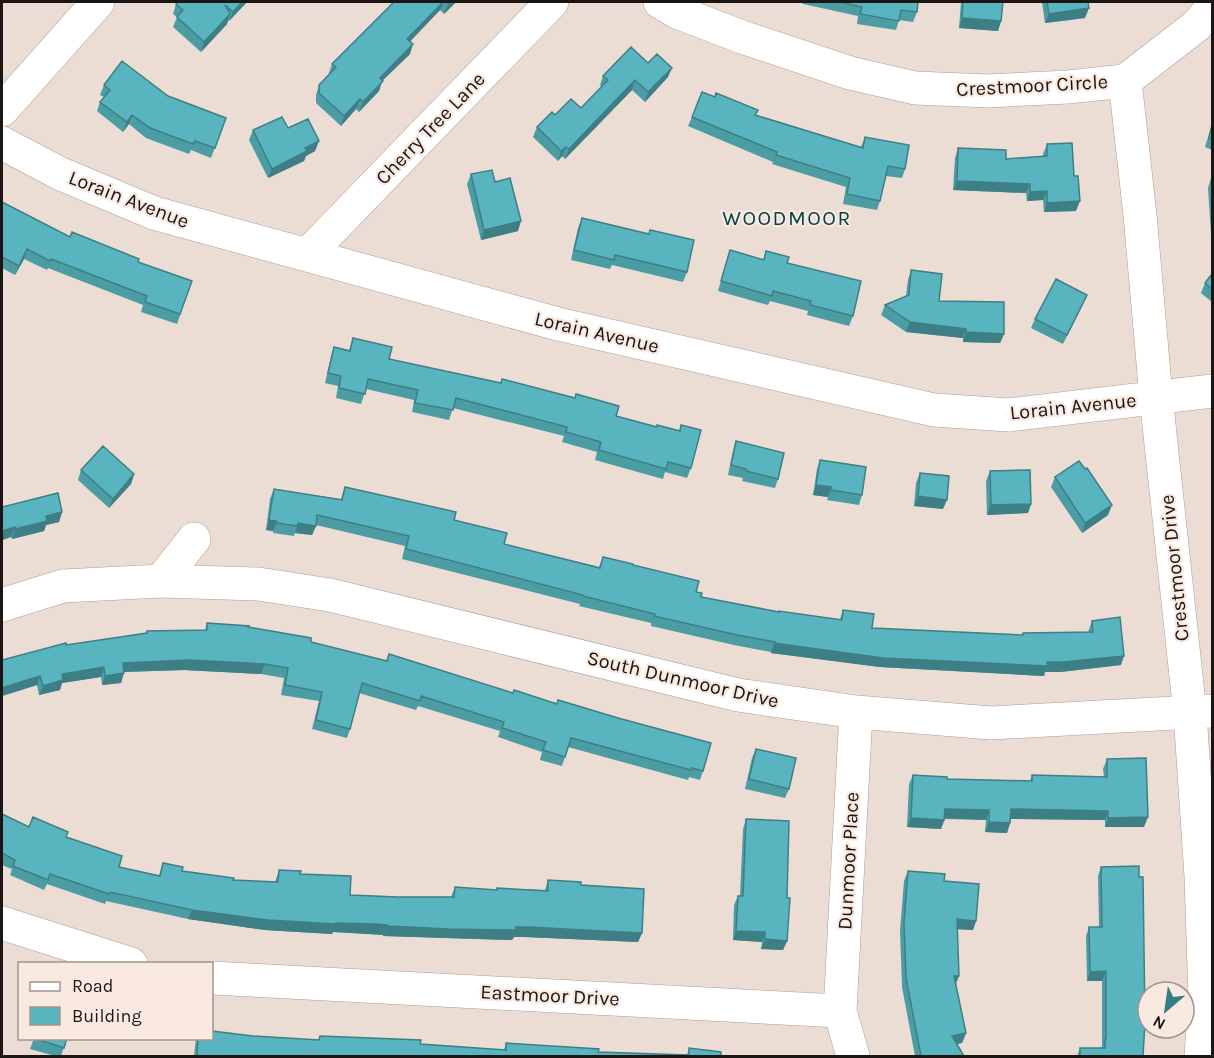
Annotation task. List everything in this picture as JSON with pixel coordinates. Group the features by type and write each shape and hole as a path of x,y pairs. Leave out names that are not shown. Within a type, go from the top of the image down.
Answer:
{"street":[{"path":"2,110 98,2"},
{"name":"Cherry Tree Lane","path":"307,255 552,2"},
{"name":"Crestmoor Circle","path":"660,2 677,12 742,37 850,73 915,88 988,91 1068,87 1125,81 1196,26 1212,8"},
{"name":"Crestmoor Drive","path":"1125,81 1140,215 1156,397 1201,712 1201,876 1205,988 1201,1056"},
{"name":"Lorain Avenue","path":"2,142 61,174 154,213 558,324 934,410 1009,415 1212,391"},
{"path":"161,581 194,539"},
{"name":"South Dunmoor Drive","path":"2,605 63,586 161,581 258,584 330,594 738,695 856,712 991,723 1201,712"},
{"name":"Dunmoor Place","path":"840,1011 856,712"},
{"path":"2,923 128,962"},
{"name":"Eastmoor Drive","path":"213,978 840,1011"},
{"path":"840,1011 853,1056"}],"building":[{"path":"178,2 242,2 233,12 225,5 230,14 204,42 177,17 183,10 176,4"},
{"path":"394,2 443,2 407,39 413,44 380,78 383,81 363,102 360,99 344,116 319,93 319,85 336,67 332,64"},
{"path":"840,2 918,2 917,12 901,10 899,21 860,14 862,7"},
{"path":"963,2 1003,2 1001,21 962,18"},
{"path":"1047,2 1088,2 1089,8 1049,14"},
{"path":"631,47 648,63 657,54 672,68 648,92 635,80 569,149 566,147 561,151 537,127 552,112 555,115 571,99 581,108 608,80 603,76"},
{"path":"122,61 168,96 226,118 215,148 195,141 193,144 150,128 132,115 127,122 100,102 110,90 104,85"},
{"path":"702,92 715,97 716,93 758,110 755,115 863,148 865,137 909,145 905,169 888,166 880,201 847,194 850,178 776,155 777,152 692,117"},
{"path":"282,117 288,128 308,119 319,141 305,148 307,151 272,169 253,130"},
{"path":"1072,143 1074,176 1078,176 1080,201 1047,203 1047,191 1030,192 1030,184 957,181 958,148 1006,150 1006,159 1047,156 1047,144"},
{"path":"492,170 495,182 510,178 521,221 484,230 471,174"},
{"path":"2,202 70,237 72,232 139,259 138,262 192,281 180,314 145,302 147,296 51,259 50,261 27,249 19,266 2,257"},
{"path":"582,218 649,234 650,230 694,240 687,272 615,255 614,260 574,250"},
{"path":"730,250 764,260 766,251 789,257 787,263 861,281 853,316 810,305 811,301 773,291 772,296 721,281"},
{"path":"911,270 942,274 939,301 1004,302 1004,334 966,332 966,329 910,322 885,305 909,295"},
{"path":"1212,274 1212,289 1205,283"},
{"path":"1056,279 1087,295 1067,335 1035,319"},
{"path":"353,338 392,347 389,359 501,383 502,379 575,398 576,394 619,406 616,416 680,431 681,425 701,430 691,468 668,462 666,469 599,450 601,442 566,432 567,427 456,398 453,410 415,403 418,390 368,379 365,394 339,388 341,376 328,373 334,347 350,351"},
{"path":"736,441 784,453 778,479 731,465"},
{"path":"103,446 134,474 113,499 81,470"},
{"path":"820,460 866,467 862,495 816,485"},
{"path":"1079,461 1085,469 1087,468 1112,505 1085,523 1055,477"},
{"path":"1030,470 1031,504 991,505 990,471"},
{"path":"920,473 949,476 947,500 918,496"},
{"path":"345,487 456,512 454,520 507,533 504,544 600,568 603,557 699,581 696,592 702,593 701,597 779,612 842,620 843,610 874,614 872,628 1023,635 1023,633 1093,632 1092,621 1120,617 1124,656 1047,662 1048,666 883,658 774,643 654,616 655,614 406,549 409,536 317,515 316,526 298,523 297,526 269,520 274,489 342,500"},
{"path":"58,493 62,512 46,516 47,521 2,531 2,507"},
{"path":"207,623 249,626 311,638 311,642 387,661 389,654 513,693 514,690 557,704 558,700 711,743 703,771 692,768 691,770 571,738 565,757 543,750 546,742 502,728 504,722 421,696 420,701 362,683 350,729 316,720 322,692 285,685 288,668 265,664 188,660 123,663 124,673 105,676 104,667 62,674 63,680 43,686 40,676 2,688 2,660 66,643 66,645 147,633 147,631 207,630"},
{"path":"756,749 796,758 789,789 749,779"},
{"path":"1146,758 1148,817 1108,818 1108,811 1011,809 1010,823 989,822 989,810 945,809 944,820 911,818 913,775 947,777 947,779 1032,781 1032,775 1107,777 1107,759"},
{"path":"2,814 29,827 33,817 68,832 66,837 122,856 119,867 160,876 163,863 183,867 182,871 234,878 233,880 278,882 279,870 301,871 300,874 351,876 350,895 397,897 454,897 455,887 548,891 548,880 581,882 581,885 644,889 642,933 528,927 516,927 516,930 449,929 336,924 268,920 192,910 110,892 109,894 50,874 48,880 13,866 15,860 2,853"},
{"path":"746,819 789,821 787,898 790,898 787,941 765,939 765,932 736,931 738,896 743,896"},
{"path":"1139,866 1139,877 1143,877 1144,980 1136,980 1136,1040 1144,1040 1143,1056 1080,1056 1080,1048 1105,1048 1106,1039 1106,971 1090,972 1089,927 1102,927 1101,867"},
{"path":"908,871 945,874 944,881 979,884 976,921 957,919 959,976 954,976 966,1033 952,1036 964,1056 921,1056 906,978 904,922"},
{"path":"213,1031 319,1040 320,1036 421,1040 420,1044 506,1050 506,1043 599,1049 598,1052 689,1055 689,1048 721,1052 721,1056 197,1056 198,1040 213,1040"},
{"path":"40,1040 66,1040 64,1048"}],"district":[{"name":"WOODMOOR","path":"787,218"}]}
